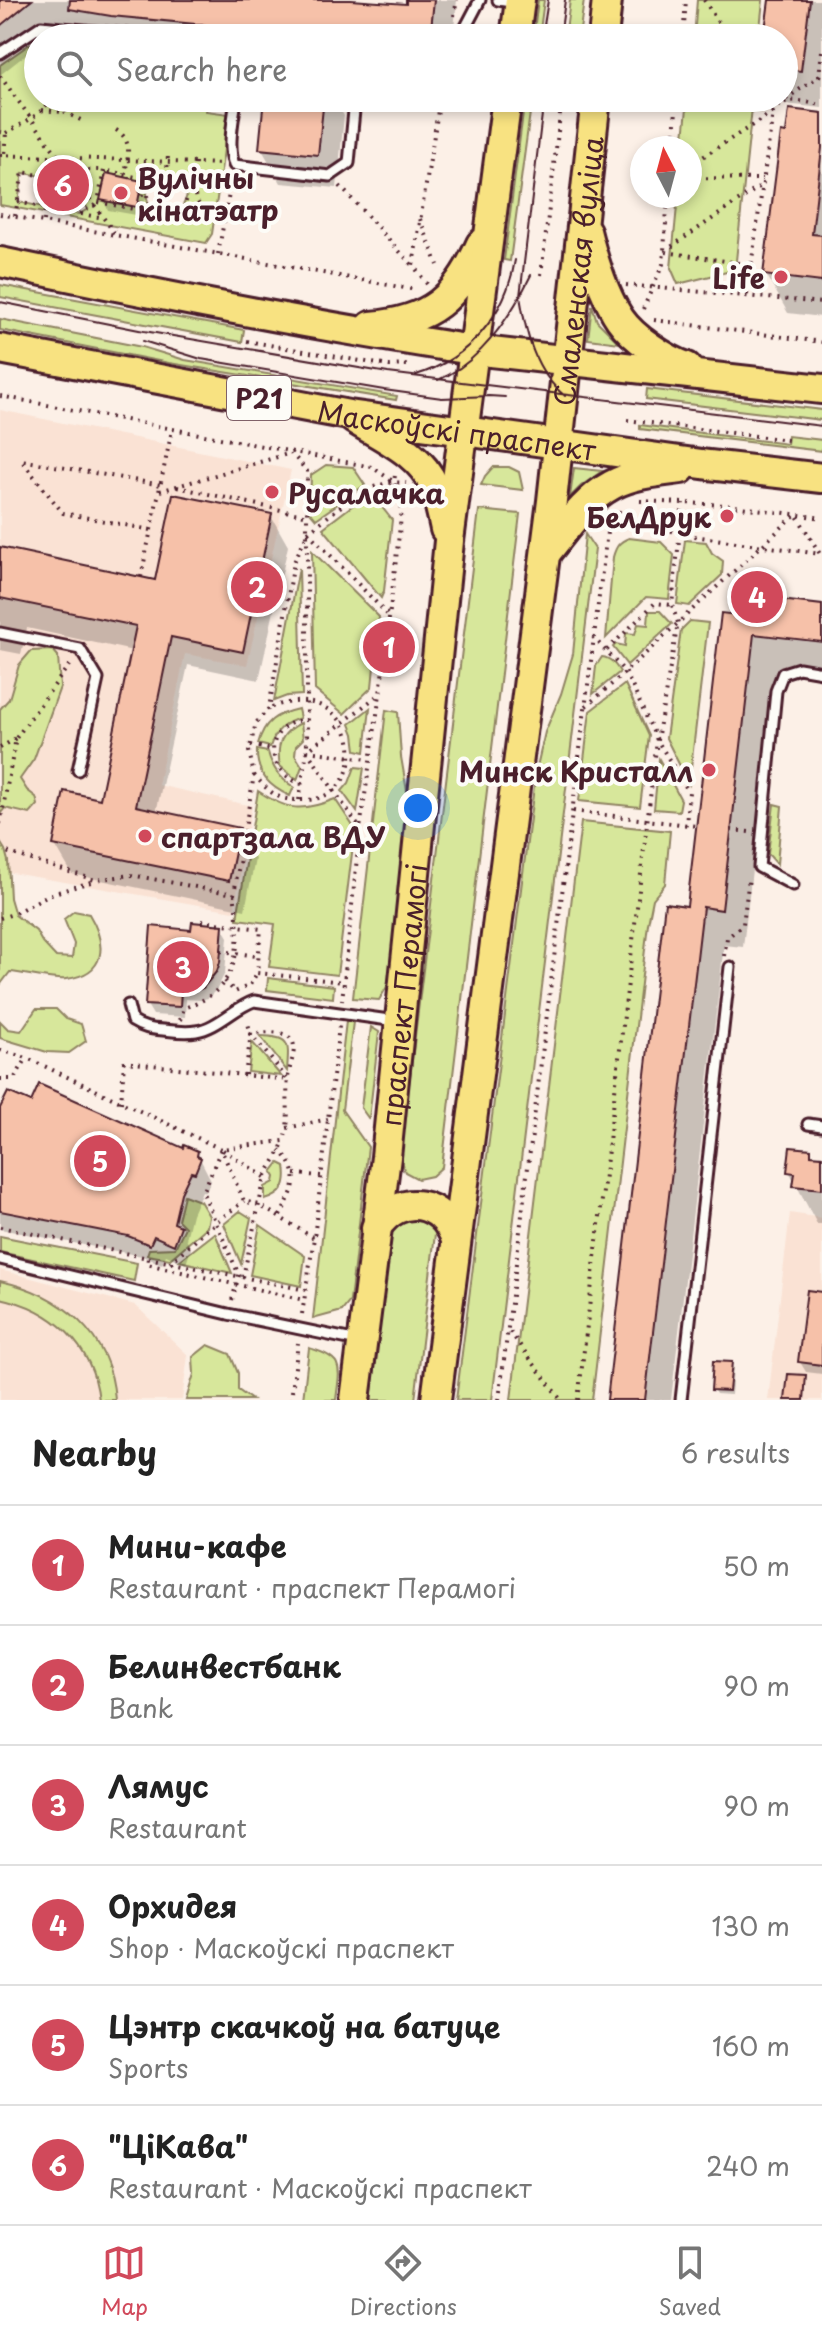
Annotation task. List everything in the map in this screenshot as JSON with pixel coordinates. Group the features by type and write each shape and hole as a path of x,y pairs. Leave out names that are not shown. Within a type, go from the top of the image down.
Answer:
{"main road":[{"path":"604,24 607,0"},
{"path":"513,1 514,24"},
{"path":"473,350 505,112"},
{"name":"Смаленская вуліца","path":"558,444 594,112"},
{"path":"582,218 608,297 621,321 673,362 715,376"},
{"path":"347,328 398,324 435,308 461,282 491,220"},
{"path":"0,262 178,299 473,350 822,389"},
{"name":"Маскоўскі праспект","path":"0,349 349,415 822,478"},
{"name":"праспект Перамогі","path":"355,1400 385,1163 449,541 473,350"},
{"path":"349,415 415,458 426,471 434,486 449,541"},
{"path":"436,1400 558,444"},
{"path":"546,553 586,505 613,484 633,477 709,465"},
{"path":"385,1163 402,1185 419,1192 450,1186 464,1171"},
{"path":"376,1228 389,1213 408,1205 418,1205 438,1213 456,1240"}],"lane":[{"path":"467,24 480,0"},
{"path":"0,53 24,37"},
{"path":"234,112 231,143 234,165 330,176 349,163 354,112"},
{"path":"0,633 80,649 98,679 78,770"},
{"path":"793,885 759,867 776,691 783,673 799,668 822,672"},
{"path":"681,1400 730,967"},
{"path":"128,1005 132,1021 143,1028 177,1031 197,1031 254,1001 399,1021"},
{"path":"808,1124 822,1126"},
{"path":"0,1259 228,1314 361,1342"}],"path":[{"path":"684,24 686,0"},
{"path":"704,0 719,24"},
{"path":"798,91 821,76 822,51"},
{"path":"0,76 24,109"},
{"path":"798,102 822,105"},
{"path":"26,112 116,235"},
{"path":"40,112 3,132 2,155 234,165 218,254"},
{"path":"63,112 85,122"},
{"path":"413,265 438,112"},
{"path":"541,275 560,112"},
{"path":"674,136 676,112"},
{"path":"702,157 773,112"},
{"path":"747,295 773,112"},
{"path":"116,130 125,135 128,144 125,174"},
{"path":"167,175 168,154"},
{"path":"195,163 195,196 199,206 208,212 235,215"},
{"path":"15,171 50,177 66,167"},
{"path":"42,176 43,169"},
{"path":"75,179 88,170 154,179 167,175 180,179 187,195 186,203 177,213 158,213 152,209 147,190 154,179"},
{"path":"104,170 98,202 139,210 145,178"},
{"path":"15,216 21,183 27,171"},
{"path":"0,214 426,292 427,282 413,265 330,176"},
{"path":"43,222 50,177"},
{"path":"702,179 763,182"},
{"path":"13,181 21,183"},
{"path":"663,252 763,182"},
{"path":"12,191 19,193"},
{"path":"187,195 195,196"},
{"path":"18,202 33,208 104,218"},
{"path":"79,214 95,205"},
{"path":"639,318 663,264 667,208"},
{"path":"420,219 438,265"},
{"path":"663,252 752,265"},
{"path":"625,285 822,303"},
{"path":"654,320 822,342"},
{"path":"247,341 389,366 414,365"},
{"path":"0,396 372,467 394,482 402,509 360,829 314,1238 291,1400"},
{"path":"627,420 788,440"},
{"path":"141,577 172,430"},
{"path":"151,530 63,513 21,460 160,488 175,487 291,453"},
{"path":"291,453 307,471 307,751 299,800"},
{"path":"269,708 294,562 308,532 369,487 394,482"},
{"path":"175,487 308,516"},
{"path":"641,501 726,505 822,518"},
{"path":"578,1400 657,740 678,623 672,605 683,503"},
{"path":"610,508 626,505"},
{"path":"610,508 680,534 821,554"},
{"path":"499,1400 610,508"},
{"path":"584,708 626,673 796,514"},
{"path":"796,514 821,554"},
{"path":"308,532 389,616"},
{"path":"607,650 655,603 672,605"},
{"path":"593,637 626,673 657,740 689,792 686,825"},
{"path":"0,748 16,738 80,649"},
{"path":"307,751 380,694"},
{"path":"177,1031 184,1008 200,1003 215,993 232,969 239,926 234,894 254,775 249,751 256,723 269,708 288,701 307,701 330,709 346,730 351,752 345,777 335,790 316,799 289,801 269,791 254,775"},
{"path":"302,784 291,780 276,767 273,750 281,731 300,720 307,720"},
{"path":"0,824 16,738"},
{"path":"251,745 273,750"},
{"path":"307,751 369,759"},
{"path":"307,751 360,829"},
{"path":"573,811 696,826"},
{"path":"0,850 95,880"},
{"path":"0,918 48,895 95,880 131,875 234,894"},
{"path":"202,921 261,929 257,973 250,985 235,992 225,981"},
{"path":"221,951 257,956"},
{"path":"257,973 344,982"},
{"path":"242,1005 251,1034 288,1080"},
{"path":"245,1075 251,1034"},
{"path":"228,1314 241,1276 265,1177 284,1141 289,1106 288,1080 294,1045 291,1038 284,1034 251,1034"},
{"path":"0,1050 27,1058 221,1149 265,1177"},
{"path":"0,1079 14,1079 27,1058"},
{"path":"121,1103 124,1062 288,1080"},
{"path":"287,1128 328,1119"},
{"path":"221,1149 284,1141"},
{"path":"221,1149 244,1201"},
{"path":"221,1149 203,1193 241,1276"},
{"path":"280,1150 292,1163 295,1174 294,1190 280,1216"},
{"path":"295,1174 321,1176"},
{"path":"244,1201 280,1216 314,1238"},
{"path":"169,1266 216,1222 244,1201"},
{"path":"0,1227 148,1258 147,1264 241,1276 306,1290"},
{"path":"169,1266 304,1300"},
{"path":"508,1330 561,1400"}],"shaded area":[{"path":"0,410 291,470 247,665 185,654 158,785 252,806 234,911 0,871"},
{"path":"790,1213 822,1218 822,1400 768,1400"},
{"path":"0,1270 135,1305 188,1355 182,1400 0,1400"}],"green space":[{"path":"538,0 544,0 541,24 535,24"},
{"path":"570,0 584,0 581,24 567,24"},
{"path":"697,0 763,0 760,24 695,24"},
{"path":"24,48 24,112 229,114 212,234 206,243 0,205 0,65","holes":["67,167 75,178 69,182 88,209 79,214 18,202 23,173 50,177","161,175 176,176 184,183 187,192 184,202 179,211 170,216 161,215 148,202 150,185"]},
{"path":"523,112 530,112 510,261 504,260"},
{"path":"687,112 752,112 735,270 678,284 671,268 677,208 702,208 702,136 684,136"},
{"path":"0,285 244,330 242,342 0,297"},
{"path":"592,305 597,321 619,343 588,339"},
{"path":"0,319 142,347 185,360 397,396 396,400 169,363 0,330"},
{"path":"647,389 822,410 822,420 646,399"},
{"path":"640,425 787,444 788,436 822,440 822,451 640,429"},
{"path":"326,465 353,467 365,485 316,519 310,512 311,475"},
{"path":"493,467 509,467 519,472 523,490 481,485"},
{"path":"574,468 602,471 570,497"},
{"path":"370,492 392,520 381,598 323,528"},
{"path":"479,510 520,514 442,1167 432,1176 418,1179 405,1172 400,1159"},
{"path":"585,534 595,549 492,1400 456,1400 536,771 545,732 573,654"},
{"path":"629,538 661,542 674,555 669,599 646,597 606,638 613,557 618,545"},
{"path":"685,540 706,542 712,553 723,561 722,575 689,606 677,604"},
{"path":"312,551 379,617 372,687 344,714 315,690"},
{"path":"299,568 302,695 274,701"},
{"path":"649,611 660,611 672,624 627,665 613,647 616,644 625,646 626,633 635,634 638,624 648,625"},
{"path":"690,621 708,623 689,784 666,738 681,630"},
{"path":"53,650 58,656 60,687 34,759 20,779 36,797 38,805 30,814 5,808 0,814 0,709 9,699 19,665 31,651"},
{"path":"602,657 612,662 620,672 593,694 596,666"},
{"path":"625,684 649,736 640,807 579,801 590,711"},
{"path":"370,708 365,752 356,750 350,724"},
{"path":"298,709 300,718 281,728 270,747 258,744 272,720"},
{"path":"386,710 398,712 401,757 409,803 388,985 379,1000 353,998"},
{"path":"301,723 303,739 296,746 295,755 302,766 297,780 280,766 279,752 285,735"},
{"path":"257,750 268,752 277,772 294,787 290,796 266,779 259,766"},
{"path":"659,759 681,800 679,811 654,809"},
{"path":"355,767 364,768 357,812 342,791"},
{"path":"258,791 278,803 295,807 313,806 335,799 355,829 337,975 269,967 275,924 237,919"},
{"path":"774,804 782,806 777,864 768,854"},
{"path":"581,822 670,831 665,884 653,899 648,924 592,1400 511,1400"},
{"path":"0,842 8,861 10,898 15,915 36,931 56,957 72,958 74,944 64,919 74,911 89,914 99,936 100,956 89,971 61,979 10,972 0,985"},
{"path":"268,978 334,986 333,998 267,990"},
{"path":"36,1009 56,1009 66,1019 81,1024 86,1041 69,1053 47,1052 0,1038 0,1021 8,1029 21,1031"},
{"path":"346,1021 353,1022 342,1110 368,1147 350,1301 342,1311 313,1319"},
{"path":"371,1027 379,1032 369,1119 361,1108"},
{"path":"260,1036 278,1038 286,1043 287,1071"},
{"path":"252,1042 281,1076 248,1072"},
{"path":"279,1163 285,1166 285,1184 280,1192 265,1200 265,1187 274,1182 272,1172"},
{"path":"184,1195 200,1201 209,1216 207,1227 170,1259 147,1255 149,1249 175,1248 185,1227 178,1220"},
{"path":"240,1211 251,1218 241,1264 224,1224"},
{"path":"417,1215 433,1227 435,1234 415,1400 371,1400 391,1231 397,1222"},
{"path":"260,1225 305,1256 301,1286 250,1275"},
{"path":"215,1233 232,1273 179,1261"},
{"path":"0,1236 137,1263 134,1281 0,1252"},
{"path":"0,1281 43,1296 79,1321 104,1355 115,1400 99,1400 88,1362 67,1332 37,1311 0,1298"},
{"path":"208,1345 230,1354 238,1373 238,1390 252,1400 186,1400 194,1374 193,1357"},
{"path":"309,1348 329,1356 338,1365 336,1400 303,1400"}],"building":[{"path":"0,0 32,0 0,26"},
{"path":"70,0 351,0 406,4 406,0 434,0 431,24 195,24 69,9"},
{"path":"769,0 810,0 801,71 798,71 798,24 766,24"},
{"path":"263,112 323,112 318,155 259,149"},
{"path":"789,112 822,113 822,148 812,234 822,235 822,282 763,275 781,132 786,133"},
{"name":"Вулічны кінатэатр","path":"106,173 142,181 137,207 100,200"},
{"path":"173,494 272,514 243,652 171,637 136,806 240,828 229,881 53,845 64,791 100,799 136,626 0,598 0,547 155,580"},
{"path":"739,595 822,605 822,642 754,634 722,910 703,907 645,1400 607,1400 665,903 687,906 721,613 737,615"},
{"path":"192,922 223,925 217,971 203,988 181,990 180,1007 145,1005 151,926 191,930"},
{"path":"39,1084 183,1148 184,1145 198,1151 197,1156 201,1158 195,1173 191,1172 181,1193 174,1223 181,1226 174,1245 154,1236 150,1245 128,1236 0,1211 0,1108 8,1092 31,1102"},
{"path":"790,1147 811,1149 811,1155 822,1156 822,1189 793,1186 795,1173 787,1172"},
{"path":"807,1290 822,1292 822,1365 798,1362"},
{"path":"713,1361 732,1362 729,1391 711,1390"},
{"path":"788,1374 806,1375 804,1400 785,1400"}],"tram line":[{"path":"544,24 548,0"},
{"path":"562,24 565,0"},
{"path":"542,112 520,296 533,351 546,375 565,396"},
{"path":"416,375 453,358 482,332 503,298 515,260"},
{"path":"438,380 468,362 494,336 531,275"},
{"path":"0,302 144,331 388,373 822,426"},
{"path":"143,341 201,359 384,390 442,398 505,397"}],"place":[{"name":"\"ЦіКава\"","path":"63,185"},
{"name":"Вулічны кінатэатр","path":"121,193"},
{"name":"Life","path":"781,277"},
{"name":"Русалачка","path":"272,492"},
{"name":"БелДрук","path":"727,516"},
{"name":"Белинвестбанк","path":"257,587"},
{"name":"Орхидея","path":"757,597"},
{"name":"Мини-кафе","path":"389,647"},
{"name":"Минск Кристалл","path":"709,770"},
{"name":"спартзала ВДУ","path":"145,836"},
{"name":"Лямус","path":"183,967"},
{"name":"Цэнтр скачкоў на батуце","path":"100,1161"}]}
